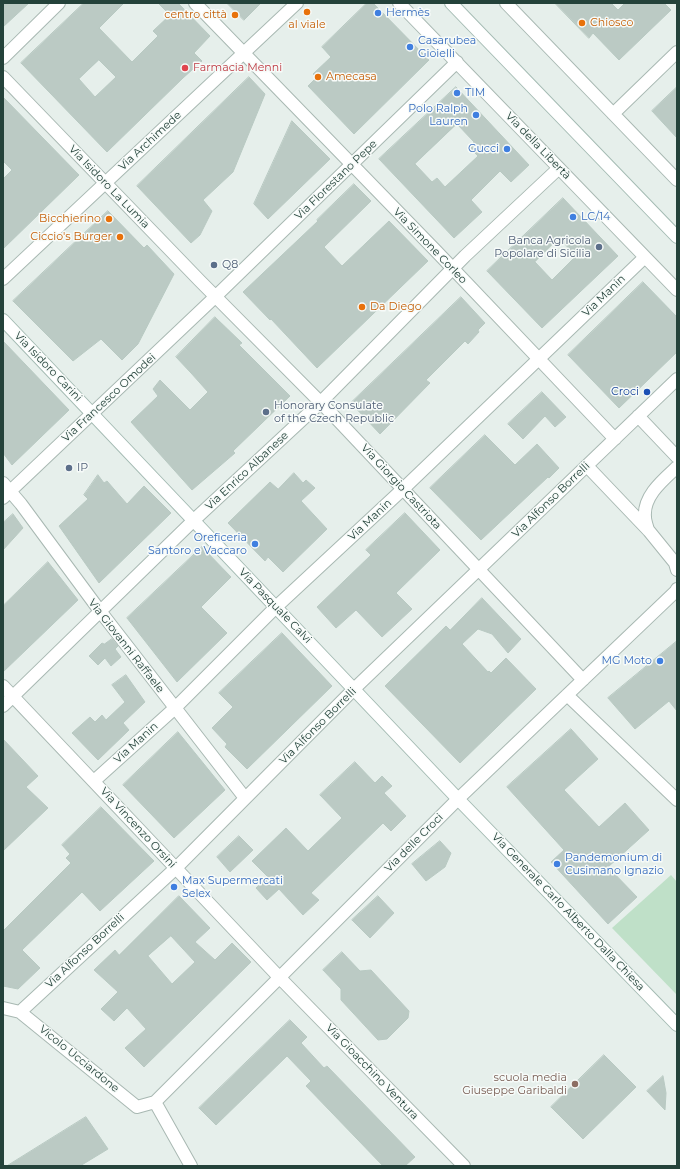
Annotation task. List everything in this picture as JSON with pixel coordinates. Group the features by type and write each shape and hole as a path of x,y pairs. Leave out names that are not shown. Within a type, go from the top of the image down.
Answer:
{"street":[{"path":"3,58 59,3"},
{"name":"Via Simone Corleo","path":"195,3 453,269 615,439"},
{"name":"Via Archimede","path":"3,279 297,3"},
{"name":"Via della Libertà","path":"399,3 677,290"},
{"path":"451,3 677,236"},
{"path":"510,4 677,180"},
{"path":"613,114 677,52"},
{"name":"Via Florestano Pepe","path":"215,297 457,62"},
{"name":"Via Isidoro La Lumia","path":"3,77 215,297"},
{"name":"Via Enrico Albanese","path":"3,706 194,520 320,403 453,269 559,168"},
{"name":"Via Manin","path":"94,781 175,708 276,607 403,489 645,257"},
{"name":"Via Giorgio Castriota","path":"215,297 403,489 583,680"},
{"name":"Via Francesco Omodei","path":"5,491 92,414 215,297"},
{"name":"Via Isidoro Carini","path":"3,320 92,414"},
{"name":"Via Alfonso Borrelli","path":"20,1012 176,868 354,689 677,379"},
{"name":"Via Pasquale Calvi","path":"92,414 458,799"},
{"path":"638,416 677,457"},
{"path":"586,466 649,531 675,563 677,570"},
{"path":"649,531 645,517 646,505 651,494 659,484 677,467"},
{"name":"Via Giovanni Raffaele","path":"5,491 21,504 100,611 245,798"},
{"name":"Via delle Croci","path":"155,1102 458,799 677,589"},
{"name":"Via Vincenzo Orsini","path":"3,686 279,977"},
{"path":"567,695 677,800"},
{"name":"Via Generale Carlo Alberto Dalla Chiesa","path":"458,799 677,1025"},
{"name":"Via Gioacchino Ventura","path":"279,977 464,1166"},
{"name":"Vicolo Ucciardone","path":"3,1008 20,1012 137,1107 155,1102"},
{"path":"155,1102 191,1166"}],"green space":[{"path":"671,875 677,882 677,995 612,928"}],"building":[{"path":"3,3 29,3 3,27"},
{"path":"84,3 124,3 99,28 132,62 158,36 153,31 170,15 158,3 178,3 210,36 194,53 202,61 107,152 21,63","holes":["99,60 116,77 95,97 79,79"]},
{"path":"227,3 261,3 244,20"},
{"path":"367,3 373,3 429,60 354,134 308,86 317,77 313,74 331,57 322,47"},
{"path":"555,3 611,3 618,10 625,3 664,3 671,10 619,60 593,33 589,38"},
{"path":"249,77 265,94 233,172 203,200 212,211 200,235 191,243 137,186"},
{"path":"456,87 529,165 511,182 500,171 471,200 482,212 454,238 379,159","holes":["457,124 474,142 469,147 478,156 445,187 437,178 432,182 415,164"]},
{"path":"677,87 677,138 652,111"},
{"path":"3,97 79,175 3,249 3,179 12,170 3,161"},
{"path":"292,121 330,159 268,219 254,204"},
{"path":"354,184 371,201 324,247 342,266 389,221 428,261 317,368 271,319 270,320 243,292 318,221 317,220"},
{"path":"563,198 618,256 542,328 487,271","holes":["559,238 576,256 552,280 535,262"]},
{"path":"108,211 144,248 147,245 174,274 138,344 122,360 101,339 73,361 13,301"},
{"path":"643,282 677,317 677,352 619,408 568,355"},
{"path":"461,297 485,323 468,344 465,341 426,380 430,383 380,434 351,403"},
{"path":"215,317 242,343 239,345 290,396 233,451 235,453 192,490 131,422 158,396 153,389 160,380 190,410 208,392 176,357"},
{"path":"3,341 69,410 12,465 3,453"},
{"path":"542,392 566,417 555,427 545,416 523,439 508,424"},
{"path":"485,435 515,465 537,444 559,468 481,540 430,488"},
{"path":"294,473 303,483 306,480 315,488 301,501 327,529 283,572 268,557 265,561 228,523 270,482 278,489"},
{"path":"98,475 104,483 107,481 127,504 144,486 171,513 99,583 59,526 88,499 84,495"},
{"path":"405,513 440,550 396,593 412,609 382,637 356,610 336,628 317,607 371,555 366,550"},
{"path":"13,514 23,528 3,550 3,523"},
{"path":"202,547 231,577 201,607 227,633 177,682 127,618"},
{"path":"48,562 78,600 3,672 3,606"},
{"path":"482,598 521,639 508,653 492,634 478,629 462,644 488,672 489,671 491,673 506,658 536,689 460,763 385,686 446,626 450,630"},
{"path":"282,633 332,686 247,769 225,747 227,744 212,728 233,707 219,693"},
{"path":"112,639 118,646 115,649 121,657 111,666 105,658 98,665 89,656 102,643 104,644"},
{"path":"677,641 677,711 669,701 635,729 608,698"},
{"path":"126,675 145,702 123,723 129,730 98,760 72,733 90,717 95,722 102,715 106,720 125,702 112,685"},
{"path":"571,729 598,759 564,790 599,827 625,803 649,830 608,867 637,897 608,924 551,862 564,850 507,787"},
{"path":"178,732 225,790 174,838 123,785"},
{"path":"3,739 38,776 26,787 48,808 3,851"},
{"path":"355,762 375,783 382,776 392,786 384,793 406,816 391,831 383,823 311,893 319,900 303,915 279,889 267,900 256,888 268,877 252,861 286,828 308,851 342,818 320,795"},
{"path":"101,807 154,861 100,911 82,892 22,950 40,968 18,989 3,986 3,931 71,863 66,858 70,854 62,845"},
{"path":"239,836 253,850 230,872 217,857"},
{"path":"440,841 451,853 445,867 426,881 412,864"},
{"path":"179,896 210,928 195,942 215,960 232,943 251,962 144,1067 125,1048 146,1029 127,1008 114,1021 101,1009 118,992 94,970 115,950 119,955","holes":["171,936 195,962 172,984 148,956"]},
{"path":"378,896 394,913 370,938 352,920"},
{"path":"342,952 360,971 371,970 409,1011 408,1018 387,1039 378,1040 341,1000 341,989 323,970"},
{"path":"290,1020 307,1037 301,1043 324,1068 327,1066 415,1157 405,1166 383,1166 306,1086 311,1081 287,1056 216,1125 199,1108"},
{"path":"604,1055 636,1087 583,1139 551,1107"},
{"path":"663,1076 666,1093 665,1110 647,1091"},
{"path":"86,1117 108,1149 80,1166 7,1166"}],"place":[{"name":"al viale","path":"307,12"},
{"name":"Hermès","path":"378,13"},
{"name":"centro città","path":"235,15"},
{"name":"Chiosco","path":"582,23"},
{"name":"Casarubea Gioielli","path":"410,47"},
{"name":"Farmacia Menni","path":"185,68"},
{"name":"Amecasa","path":"318,77"},
{"name":"TIM","path":"457,93"},
{"name":"Polo Ralph Lauren","path":"476,115"},
{"name":"Gucci","path":"507,149"},
{"name":"LC/14","path":"573,217"},
{"name":"Bicchierino","path":"109,219"},
{"name":"Ciccio's Burger","path":"120,237"},
{"name":"Banca Agricola Popolare di Sicilia","path":"599,247"},
{"name":"Q8","path":"214,265"},
{"name":"Da Diego","path":"362,307"},
{"name":"Croci","path":"647,392"},
{"name":"Honorary Consulate of the Czech Republic","path":"266,412"},
{"name":"IP","path":"69,468"},
{"name":"Oreficeria Santoro e Vaccaro","path":"255,544"},
{"name":"MG Moto","path":"660,661"},
{"name":"Pandemonium di Cusimano Ignazio","path":"557,864"},
{"name":"Max Supermercati Selex","path":"174,887"},
{"name":"scuola media Giuseppe Garibaldi","path":"575,1084"}]}
